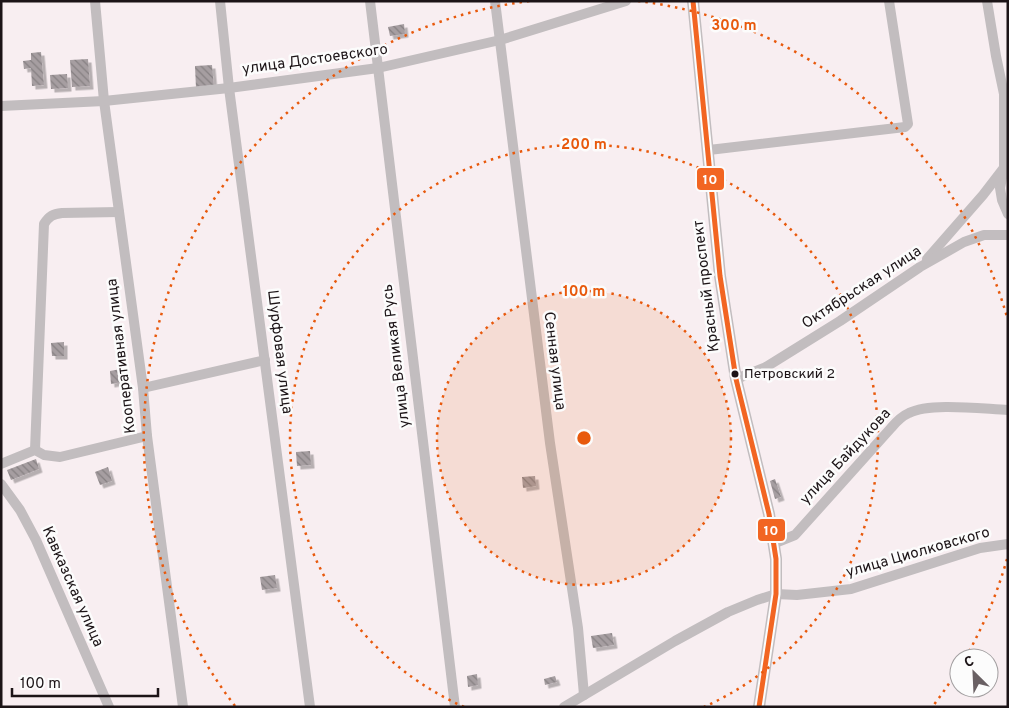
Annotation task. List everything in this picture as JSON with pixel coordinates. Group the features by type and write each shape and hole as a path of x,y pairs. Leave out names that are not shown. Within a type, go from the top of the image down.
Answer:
{"street":[{"name":"Кооперативная улица","path":"95,1 104,101 143,388 147,436 183,707"},
{"name":"Шурфовая улица","path":"220,1 229,88 310,707"},
{"name":"улица Великая Русь","path":"370,1 455,707"},
{"name":"Сенная улица","path":"495,1 550,443 578,628 584,695"},
{"name":"улица Достоевского","path":"1,106 104,101 229,88 378,68 500,40 626,1"},
{"name":"Красный проспект","path":"693,1 720,276 736,379 769,514 774,543 776,594 759,707"},
{"path":"709,150 905,127 908,124 889,1"},
{"path":"987,1 1004,94 1006,165 1000,188 1002,200 1008,214"},
{"path":"920,266 1006,165"},
{"path":"35,450 44,224 47,218 62,213 119,212"},
{"name":"Октябрьская улица","path":"736,379 758,372 840,322 920,266 974,237 995,234 1008,235"},
{"path":"143,388 265,360"},
{"name":"улица Байдукова","path":"774,543 795,535 891,428 906,414 917,410 942,408 1008,410"},
{"path":"35,450 44,455 60,457 147,436"},
{"path":"1,464 35,450"},
{"name":"Кавказская улица","path":"1,484 20,510 36,540 109,707"},
{"name":"улица Циолковского","path":"776,594 797,595 851,588 980,548 1008,544"},
{"path":"564,707 676,640 728,612 776,594"}],"building":[{"path":"404,24 405,34 390,36 388,27"},
{"path":"41,52 44,85 32,86 31,68 24,69 23,61 31,60 31,53"},
{"path":"88,59 90,86 72,87 70,60"},
{"path":"212,65 214,87 196,88 195,66"},
{"path":"67,74 68,88 51,89 50,75"},
{"path":"64,342 64,356 52,356 51,343"},
{"path":"121,369 122,382 111,384 110,371"},
{"path":"310,451 311,465 297,466 296,452"},
{"path":"36,459 39,469 11,480 7,470"},
{"path":"108,467 112,481 100,485 95,472"},
{"path":"535,476 536,486 523,488 522,477"},
{"path":"775,479 781,497 775,499 770,481"},
{"path":"275,575 277,588 262,590 260,577"},
{"path":"612,633 614,645 593,648 591,636"},
{"path":"477,674 478,685 468,687 467,676"},
{"path":"555,676 557,682 545,685 544,679"}],"transit line":[{"name":"10","path":"693,1 720,276 736,379 769,514 776,559 776,594 759,707"}],"place":[{"name":"Петровский 2","path":"735,374"}]}
